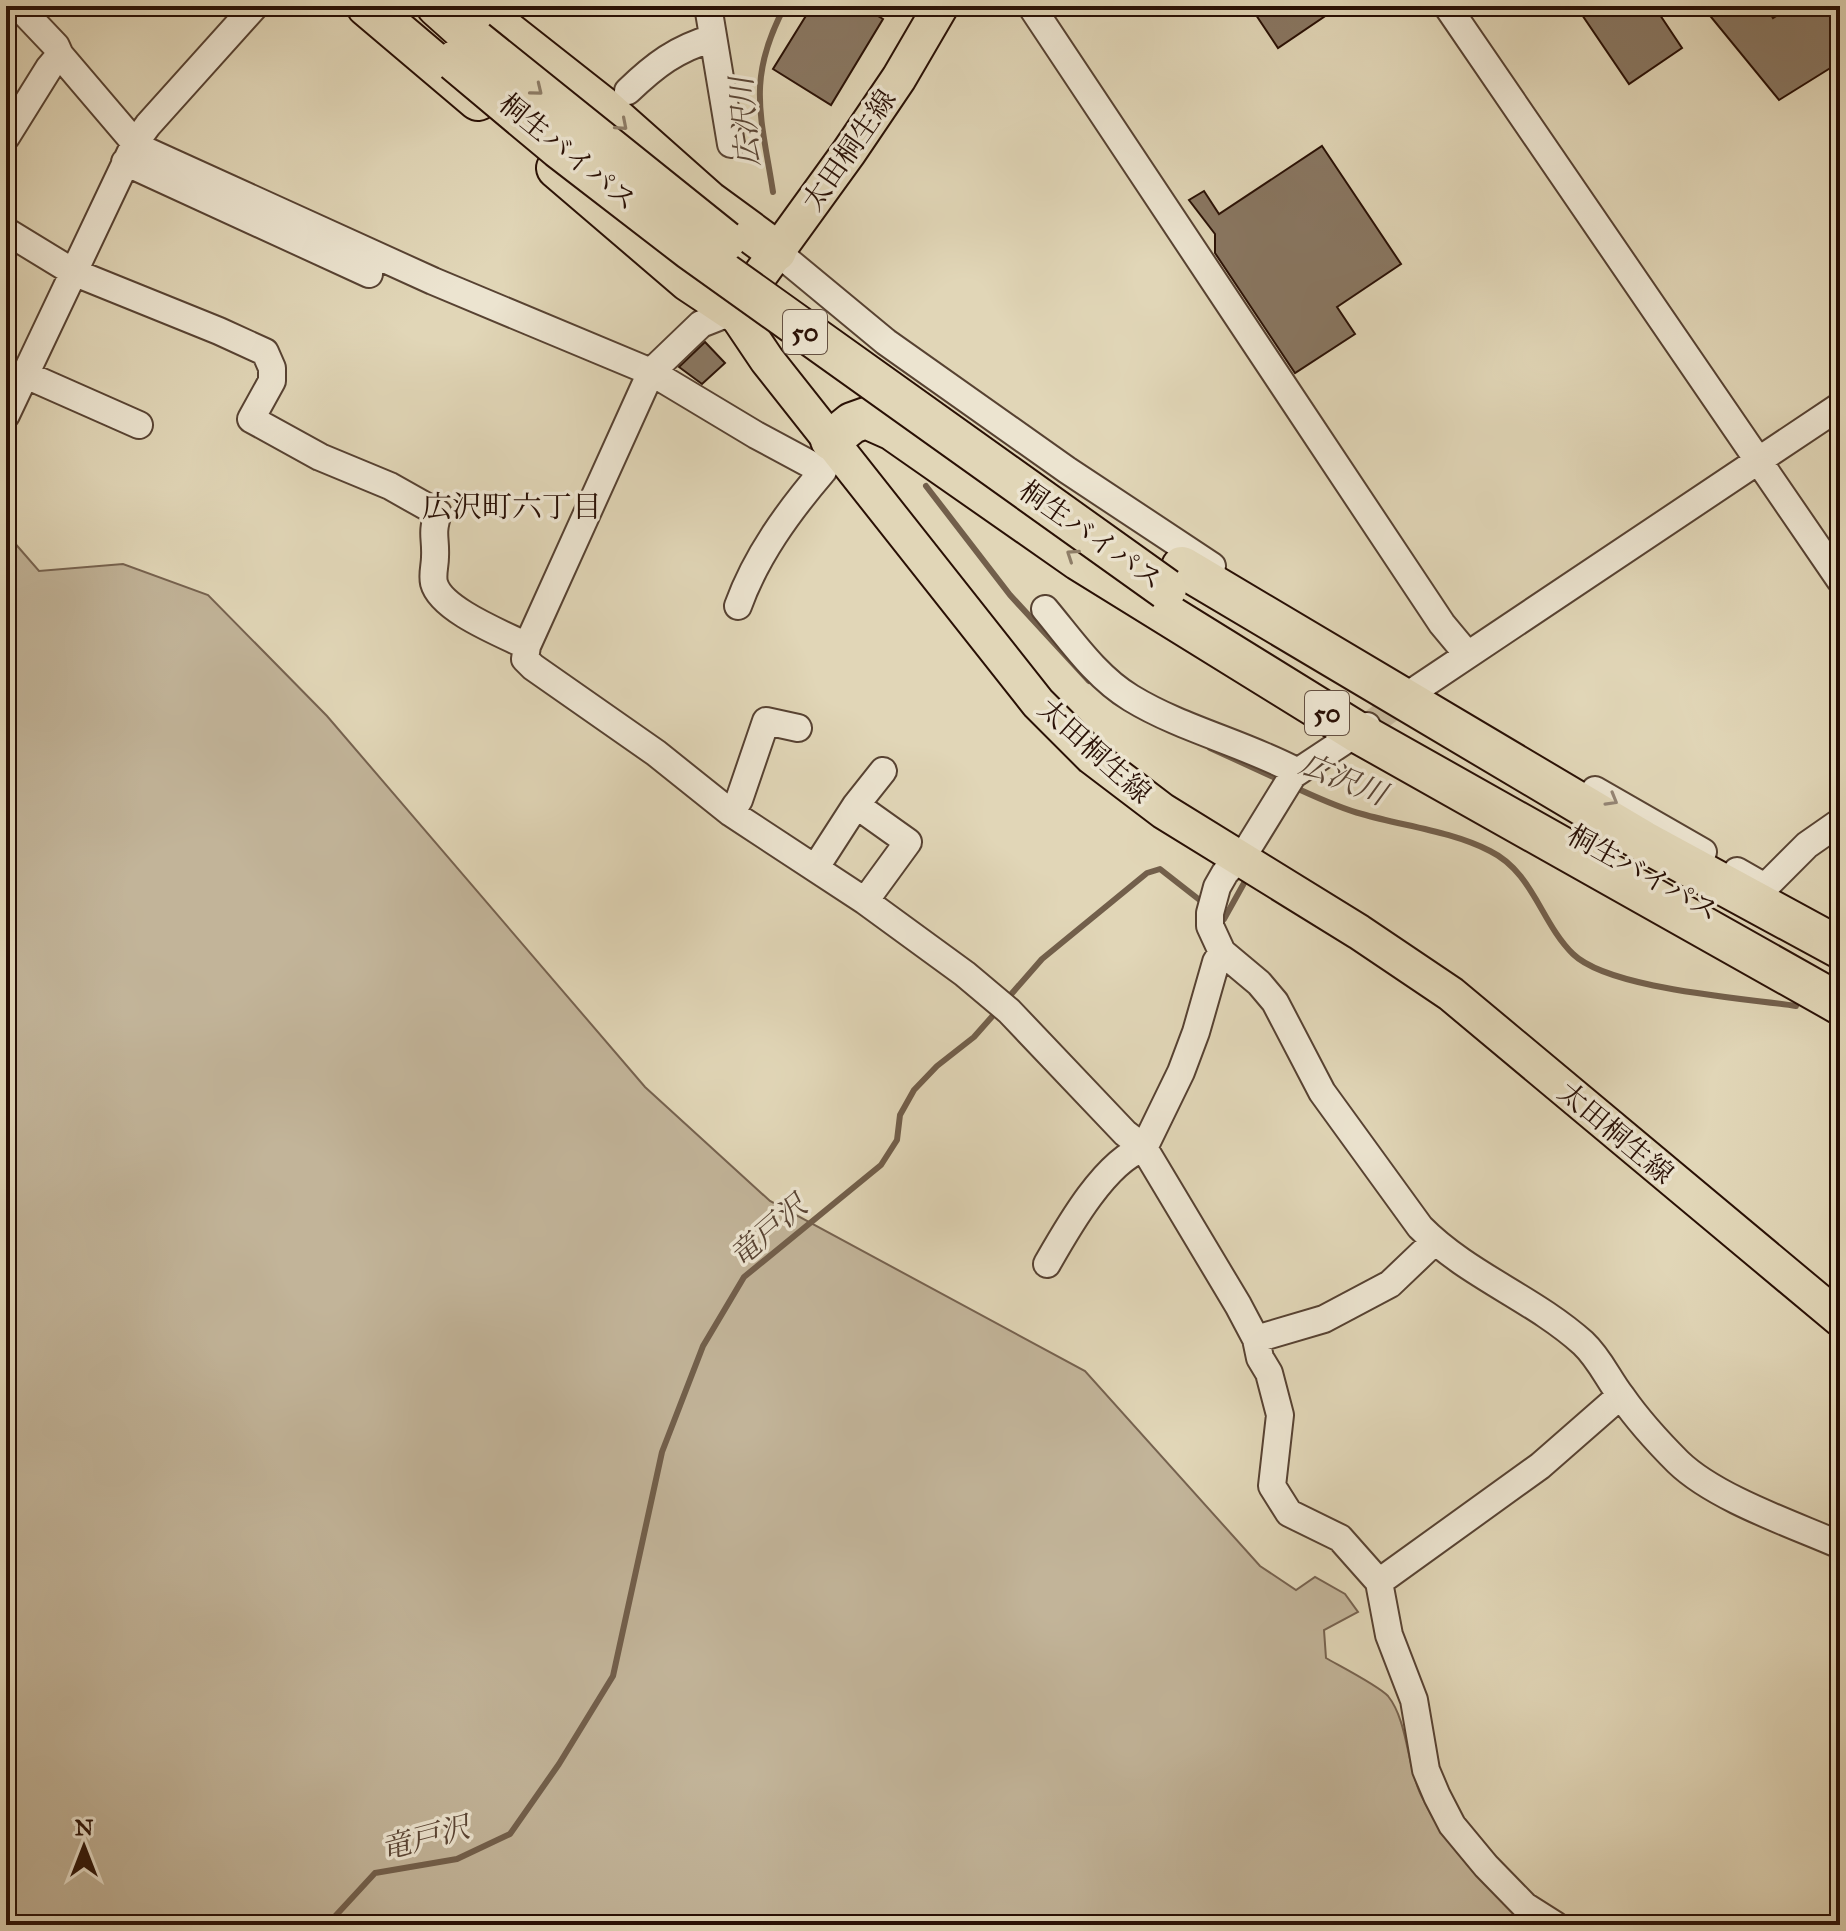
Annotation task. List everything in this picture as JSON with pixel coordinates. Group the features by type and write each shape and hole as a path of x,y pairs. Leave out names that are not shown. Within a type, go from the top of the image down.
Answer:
{"highway":[{"path":"367,6 689,281 734,311"},
{"name":"桐生バイパス","path":"398,6 468,36"},
{"name":"桐生バイパス","path":"437,6 468,36 559,148 690,249 1174,578 1355,707 1593,846 1840,981"},
{"name":"50","path":"468,36 601,106 708,201 776,251"},
{"name":"50","path":"827,456 852,423 866,418 893,430 1079,560 1840,1004"},
{"name":"桐生バイパス","path":"1174,578 1840,948"},
{"path":"1765,887 1840,931"}],"main road":[{"name":"太田桐生線","path":"941,6 899,78 849,152 734,311 827,456 1060,725 1107,769 1163,811 1359,932 1451,994 1840,1319"}],"street":[{"path":"18,6 56,46 130,152 369,274"},
{"path":"6,415 130,152 148,125 255,6"},
{"path":"708,6 731,144"},
{"path":"1031,6 1442,624 1467,654"},
{"path":"1447,6 1840,580"},
{"path":"628,91 651,68 685,46 713,38"},
{"path":"6,137 60,55"},
{"path":"130,152 147,151 433,281 651,372 756,435 827,456 767,544 746,583 738,606"},
{"path":"6,231 73,272 265,352 272,368 272,381 251,419 320,457 390,486 438,513 432,531 435,550 433,576 439,594 475,619 527,646"},
{"path":"776,251 886,342 1067,470 1239,584 1765,887 1807,845 1840,822"},
{"path":"734,311 701,324 651,372 527,646 525,659 656,753 731,813 816,867 965,974 1009,1011 1125,1133 1144,1148 1256,1339 1260,1358 1269,1373 1280,1415 1272,1486 1289,1513 1340,1538 1379,1582 1389,1635 1414,1700 1426,1770 1437,1796 1452,1825 1486,1866 1525,1906 1555,1925"},
{"path":"26,375 139,425"},
{"path":"1417,689 1840,406"},
{"path":"1045,609 1103,678 1130,698 1291,778"},
{"path":"731,813 739,800 766,721 798,728"},
{"path":"1363,728 1291,778 1248,848 1217,887 1210,926 1222,952 1259,983 1275,1002 1322,1092 1434,1242 1583,1343 1602,1364 1620,1396 1680,1464 1696,1476 1749,1506 1840,1545"},
{"path":"816,867 856,805 883,771"},
{"path":"856,805 908,842 865,901"},
{"path":"1047,1264 1069,1226 1103,1182 1129,1153 1144,1148 1186,1059 1216,962 1222,952"},
{"path":"1256,1339 1324,1319 1390,1284 1434,1242"},
{"path":"1379,1582 1540,1466 1620,1396"}],"shaded area":[{"path":"6,533 39,571 123,564 208,595 327,716 645,1087 770,1201 1085,1371 1260,1566 1296,1590 1315,1577 1345,1594 1358,1612 1324,1630 1326,1658 1388,1696 1400,1718 1416,1784 1442,1832 1468,1866 1530,1925 6,1925"}],"building":[{"path":"812,6 861,6 883,19 831,105 773,69"},
{"path":"1250,6 1340,6 1278,48"},
{"path":"1576,6 1654,6 1682,48 1629,84"},
{"path":"1702,6 1766,6 1773,18 1792,6 1840,6 1840,62 1779,100"},
{"path":"1322,146 1401,264 1337,307 1355,334 1295,373 1215,253 1215,234 1189,200 1204,191 1219,214"},
{"path":"705,342 725,363 702,384 679,367"}],"waterway":[{"name":"広沢川","path":"773,192 761,119 761,77 765,55 785,6"},
{"name":"広沢川","path":"926,486 1010,595 1089,681"},
{"name":"広沢川","path":"1210,748 1280,780"},
{"name":"広沢川","path":"1294,787 1353,812 1475,844 1505,860 1527,885 1562,942 1591,966 1645,984 1796,1006"},
{"name":"竜戸沢","path":"1007,999 1042,959 1147,873 1160,869 1206,905"},
{"name":"竜戸沢","path":"1218,914 1224,919 1248,876"},
{"name":"竜戸沢","path":"327,1925 375,1873 457,1859 510,1834 559,1764 613,1676 662,1452 703,1346 744,1277 881,1165 897,1140 900,1115 914,1090 937,1066 974,1037 997,1011"}],"tunnel":[{"path":"1369,725 1415,691"}],"district":[{"name":"広沢町六丁目","path":"512,507"}]}
